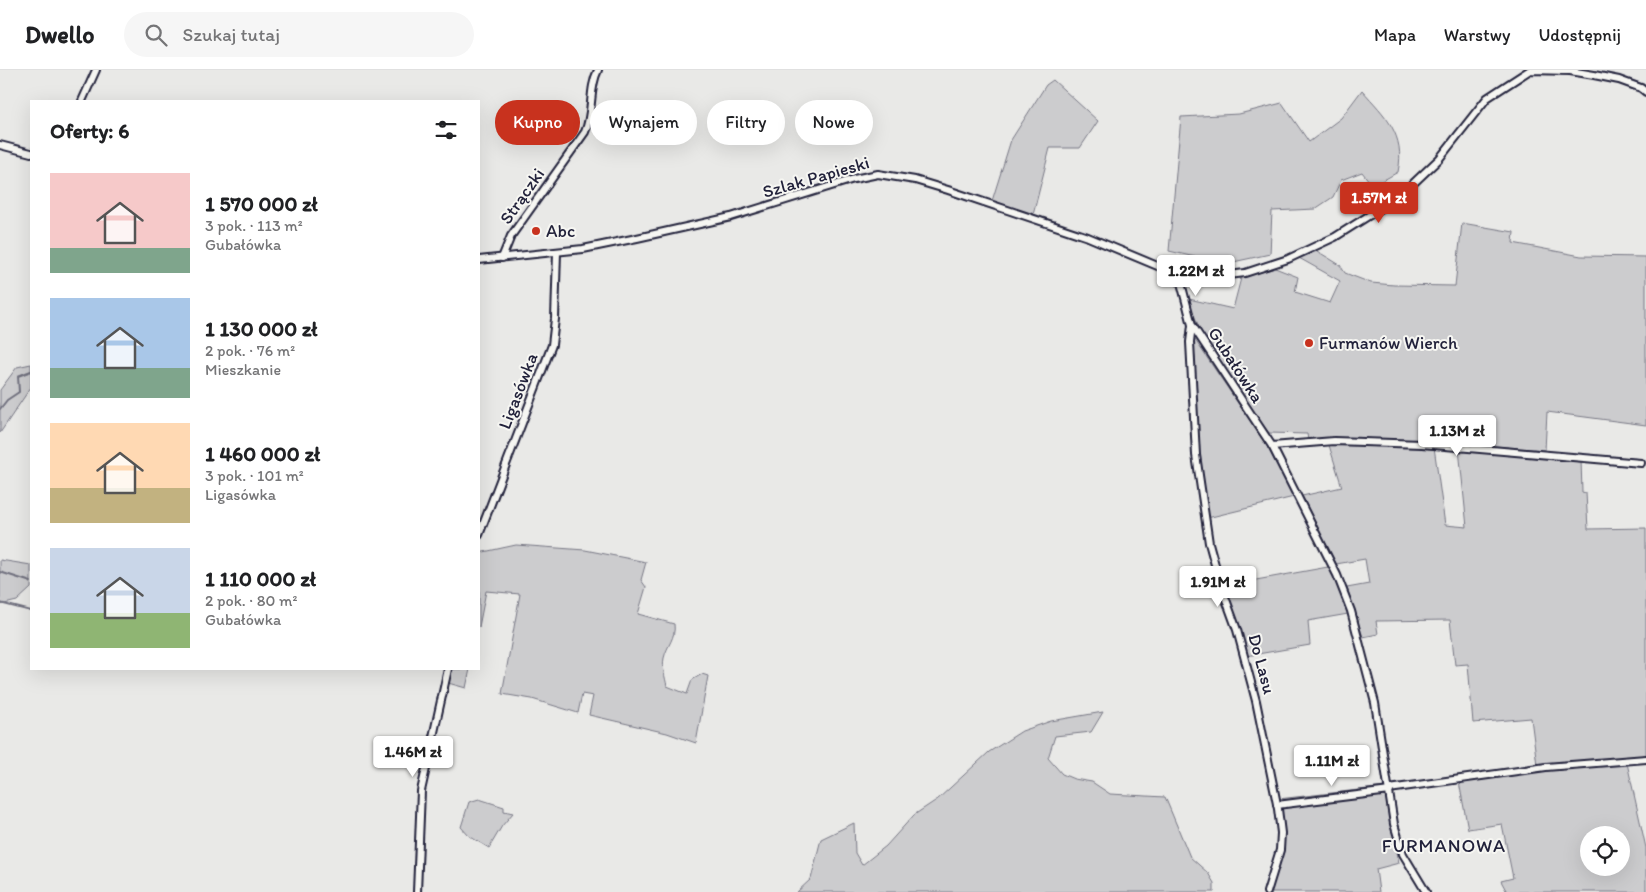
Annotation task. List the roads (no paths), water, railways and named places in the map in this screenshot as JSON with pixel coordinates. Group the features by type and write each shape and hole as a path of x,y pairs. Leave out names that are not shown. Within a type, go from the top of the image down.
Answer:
{"street":[{"path":"82,100 96,70"},
{"name":"Strączki","path":"502,258 511,236 585,132 590,121 592,92 598,70"},
{"path":"1178,275 1213,277 1259,269 1300,254 1350,229 1411,188 1439,159 1486,98 1531,70 1570,71 1594,75 1619,80 1641,88 1646,92"},
{"path":"0,145 30,153"},
{"name":"Szlak Papieski","path":"480,260 557,252 636,238 731,216 854,179 878,174 915,180 1088,237 1178,275"},
{"name":"Ligasówka","path":"480,532 552,345 555,319 557,252"},
{"name":"Gubałówka","path":"1178,275 1192,325 1272,446 1337,575 1351,611 1375,703 1394,824 1403,854 1426,892"},
{"name":"Do Lasu","path":"1192,325 1190,342 1196,455 1209,543 1220,583 1237,630 1256,701 1281,833 1280,850 1267,892"},
{"path":"1272,446 1334,441 1422,444 1641,463"},
{"path":"417,892 422,785 448,670"},
{"path":"1277,805 1546,767 1646,759"}],"waterway":[{"path":"0,409 7,400 19,392 18,376 30,371"},
{"path":"0,572 30,582"},
{"path":"0,603 30,611"}],"place":[{"name":"Abc","path":"536,231"},
{"name":"Furmanów Wierch","path":"1309,343"}],"district":[{"name":"FURMANOWA","path":"1444,845"}]}
